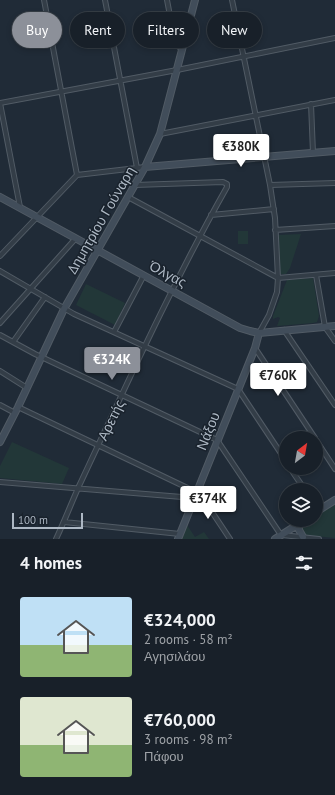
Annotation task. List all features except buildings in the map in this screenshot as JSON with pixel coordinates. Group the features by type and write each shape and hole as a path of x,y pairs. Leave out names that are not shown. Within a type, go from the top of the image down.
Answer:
{"street":[{"path":"44,0 77,175"},
{"path":"105,0 137,168"},
{"path":"167,0 169,12"},
{"name":"Δημητρίου Γούναρη","path":"192,12 195,0"},
{"path":"232,0 274,209 278,278 277,292 269,315 259,333"},
{"path":"20,207 0,103 178,70 335,38"},
{"name":"Δημητρίου Γούναρη","path":"0,442 64,309 145,167 160,134 183,48"},
{"path":"160,134 335,100"},
{"path":"311,104 313,153"},
{"path":"0,256 77,175 145,167 335,151"},
{"name":"Αρετής","path":"56,539 122,395 200,236 227,187 227,183 135,185"},
{"path":"270,185 335,183"},
{"name":"Όλγας","path":"0,197 173,290 240,328 259,333 335,326"},
{"path":"128,197 278,278 335,273"},
{"path":"211,215 274,209"},
{"path":"275,230 335,226"},
{"path":"0,323 76,238"},
{"path":"0,271 64,309 238,390 279,451"},
{"path":"114,332 144,275"},
{"path":"316,275 325,327 335,341"},
{"path":"13,342 45,297"},
{"path":"284,330 335,405"},
{"name":"Νάξου","path":"179,536 255,348 259,333"},
{"path":"0,335 41,357 217,440 280,537"},
{"path":"255,348 310,431"},
{"path":"0,371 27,388"},
{"path":"0,404 98,446 195,495 202,497 230,539"},
{"path":"323,451 335,468"},
{"path":"0,482 78,489 195,495"},
{"path":"323,507 335,500"},
{"path":"64,522 179,536"},
{"path":"275,539 295,527"},
{"path":"300,527 299,530 303,537"},
{"path":"280,537 319,539"}],"green space":[{"path":"238,231 248,231 248,244 238,244"},
{"path":"301,234 290,268 286,274 279,274 278,235"},
{"path":"313,278 319,316 317,322 277,326 280,318 278,317 273,319 273,316 287,280"},
{"path":"86,284 125,303 115,325 76,305"},
{"path":"12,442 69,468 62,484 0,478 0,466"},
{"path":"335,502 335,538 303,535 302,527 323,527 323,510"},
{"path":"187,525 195,537 204,532 209,539 181,539"}]}
